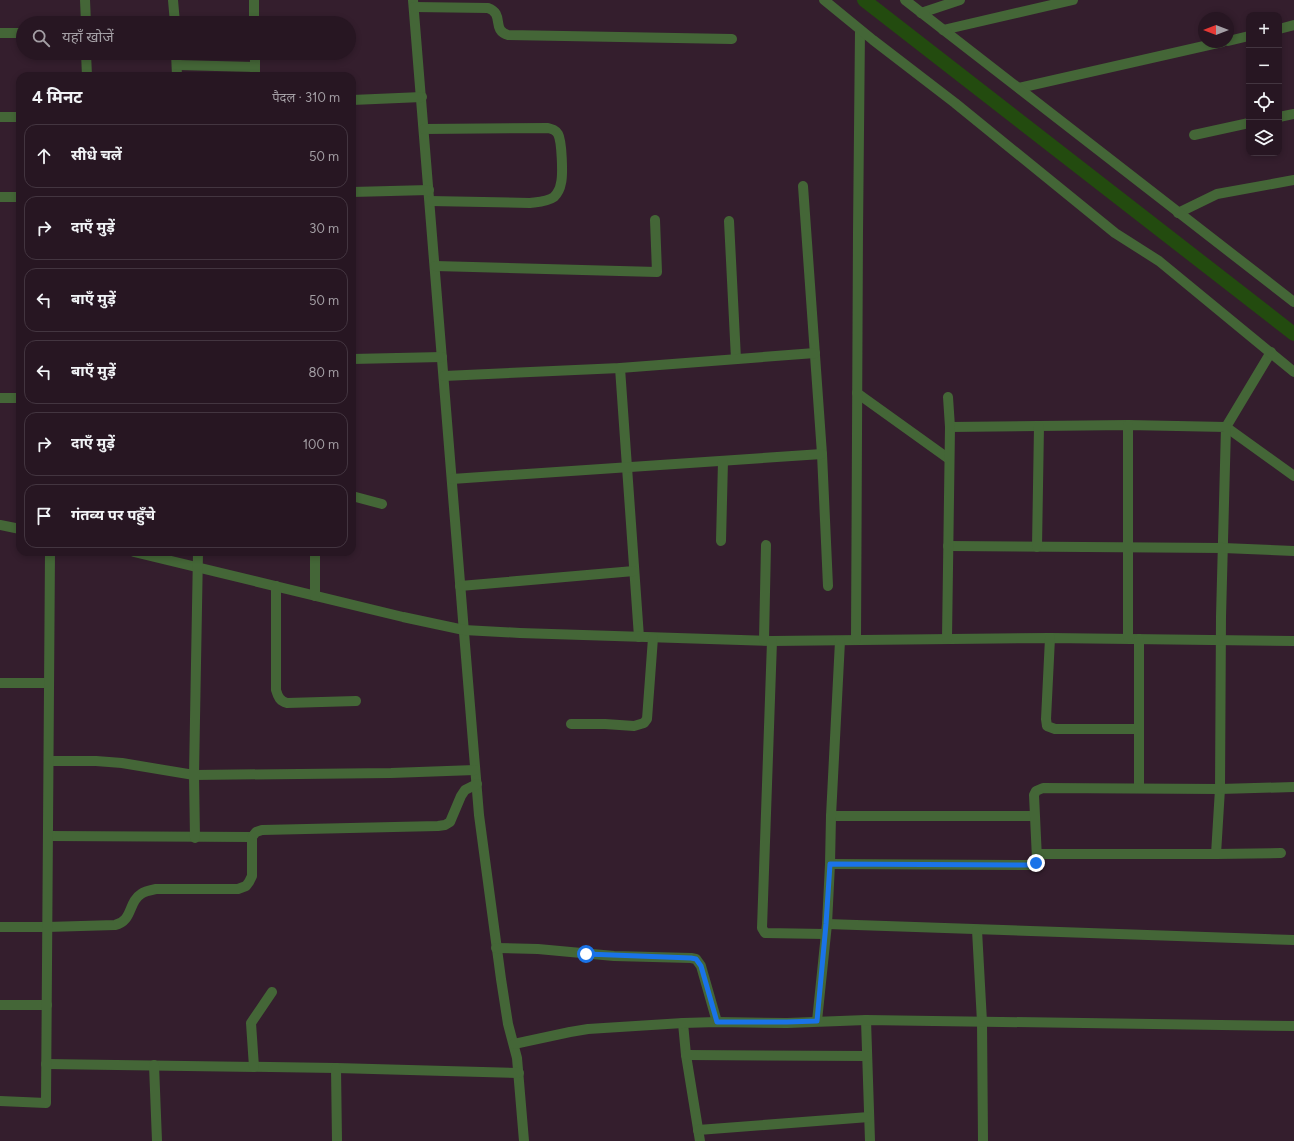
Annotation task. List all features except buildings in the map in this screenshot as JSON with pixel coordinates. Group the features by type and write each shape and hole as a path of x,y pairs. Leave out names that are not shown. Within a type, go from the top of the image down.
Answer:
{"street":[{"path":"85,0 86,16"},
{"path":"174,0 175,16"},
{"path":"254,0 254,16"},
{"path":"824,0 860,30 955,103 1115,233 1159,261 1294,372"},
{"path":"905,0 1294,302"},
{"path":"921,13 960,0"},
{"path":"943,30 1073,0"},
{"path":"524,1141 519,1073 514,1044 508,1024 496,948 479,815 414,4 492,9 496,13 499,28 503,33 508,35 732,39"},
{"path":"1282,28 1294,25"},
{"path":"856,640 860,30"},
{"path":"0,33 16,33"},
{"path":"1234,39 1246,37"},
{"path":"1019,88 1198,47"},
{"path":"86,60 87,72"},
{"path":"177,60 177,72"},
{"path":"177,65 255,71 255,60"},
{"path":"356,100 422,97"},
{"path":"1282,116 1294,114"},
{"path":"0,117 16,117"},
{"path":"1194,135 1246,124"},
{"path":"424,129 548,128 553,129 558,133 561,149 561,183 559,190 548,200 530,203 430,201"},
{"path":"1178,213 1217,194 1294,180"},
{"path":"803,186 822,454 828,586"},
{"path":"356,192 429,190"},
{"path":"0,197 16,197"},
{"path":"435,266 657,272 655,220"},
{"path":"729,221 736,359"},
{"path":"1216,854 1220,788 1221,640 1226,427 1270,352"},
{"path":"444,376 620,368 815,353"},
{"path":"356,359 442,358"},
{"path":"620,368 638,637"},
{"path":"857,393 949,459"},
{"path":"947,639 950,427 948,397"},
{"path":"0,398 16,398"},
{"path":"1128,425 1128,638"},
{"path":"950,427 1128,425 1226,427 1294,476"},
{"path":"1037,547 1039,426"},
{"path":"452,479 822,454"},
{"path":"721,541 723,461"},
{"path":"356,497 382,504"},
{"path":"0,525 16,528"},
{"path":"766,545 768,640 762,928 765,933 826,929 977,930 1294,940"},
{"path":"948,546 1223,548 1294,551"},
{"path":"0,1101 46,1103 50,556"},
{"path":"150,556 464,630 653,638 840,641 1128,638 1294,641"},
{"path":"194,838 198,556"},
{"path":"315,556 315,596"},
{"path":"460,586 634,571"},
{"path":"276,586 276,690 278,696 282,701 287,703 356,701"},
{"path":"571,724 634,726 644,723 647,719 653,638"},
{"path":"1050,638 1046,719 1047,726 1055,730 1139,729"},
{"path":"1139,639 1139,788"},
{"path":"817,1021 826,929 830,864 840,641"},
{"path":"0,683 49,682"},
{"path":"49,761 96,761 122,763 194,775 391,773 475,770"},
{"path":"0,927 120,924 126,920 140,894 152,890 238,889 246,886 250,882 252,876 252,837 256,832 262,830 445,825 450,822 458,802 465,790 477,784"},
{"path":"830,864 1032,865 1036,863 1037,854 1034,794 1039,788 1294,787"},
{"path":"831,816 1034,816"},
{"path":"48,836 194,838 252,837"},
{"path":"1037,854 1281,853"},
{"path":"977,930 982,1022 983,1141"},
{"path":"496,948 538,949 614,956 696,959 701,966 717,1022"},
{"path":"254,1067 251,1023 272,992"},
{"path":"0,1005 47,1005"},
{"path":"514,1044 588,1029 683,1022 866,1020 1294,1026"},
{"path":"866,1020 870,1141"},
{"path":"683,1022 686,1055 700,1141"},
{"path":"686,1055 867,1056"},
{"path":"46,1064 336,1068 519,1073"},
{"path":"154,1065 157,1141"},
{"path":"336,1068 337,1141"},
{"path":"698,1130 869,1117"}],"waterway":[{"path":"864,0 1294,334"}],"route":[{"path":"586,954 696,959 701,966 717,1022 817,1021 830,864 1032,865 1036,863"}]}
